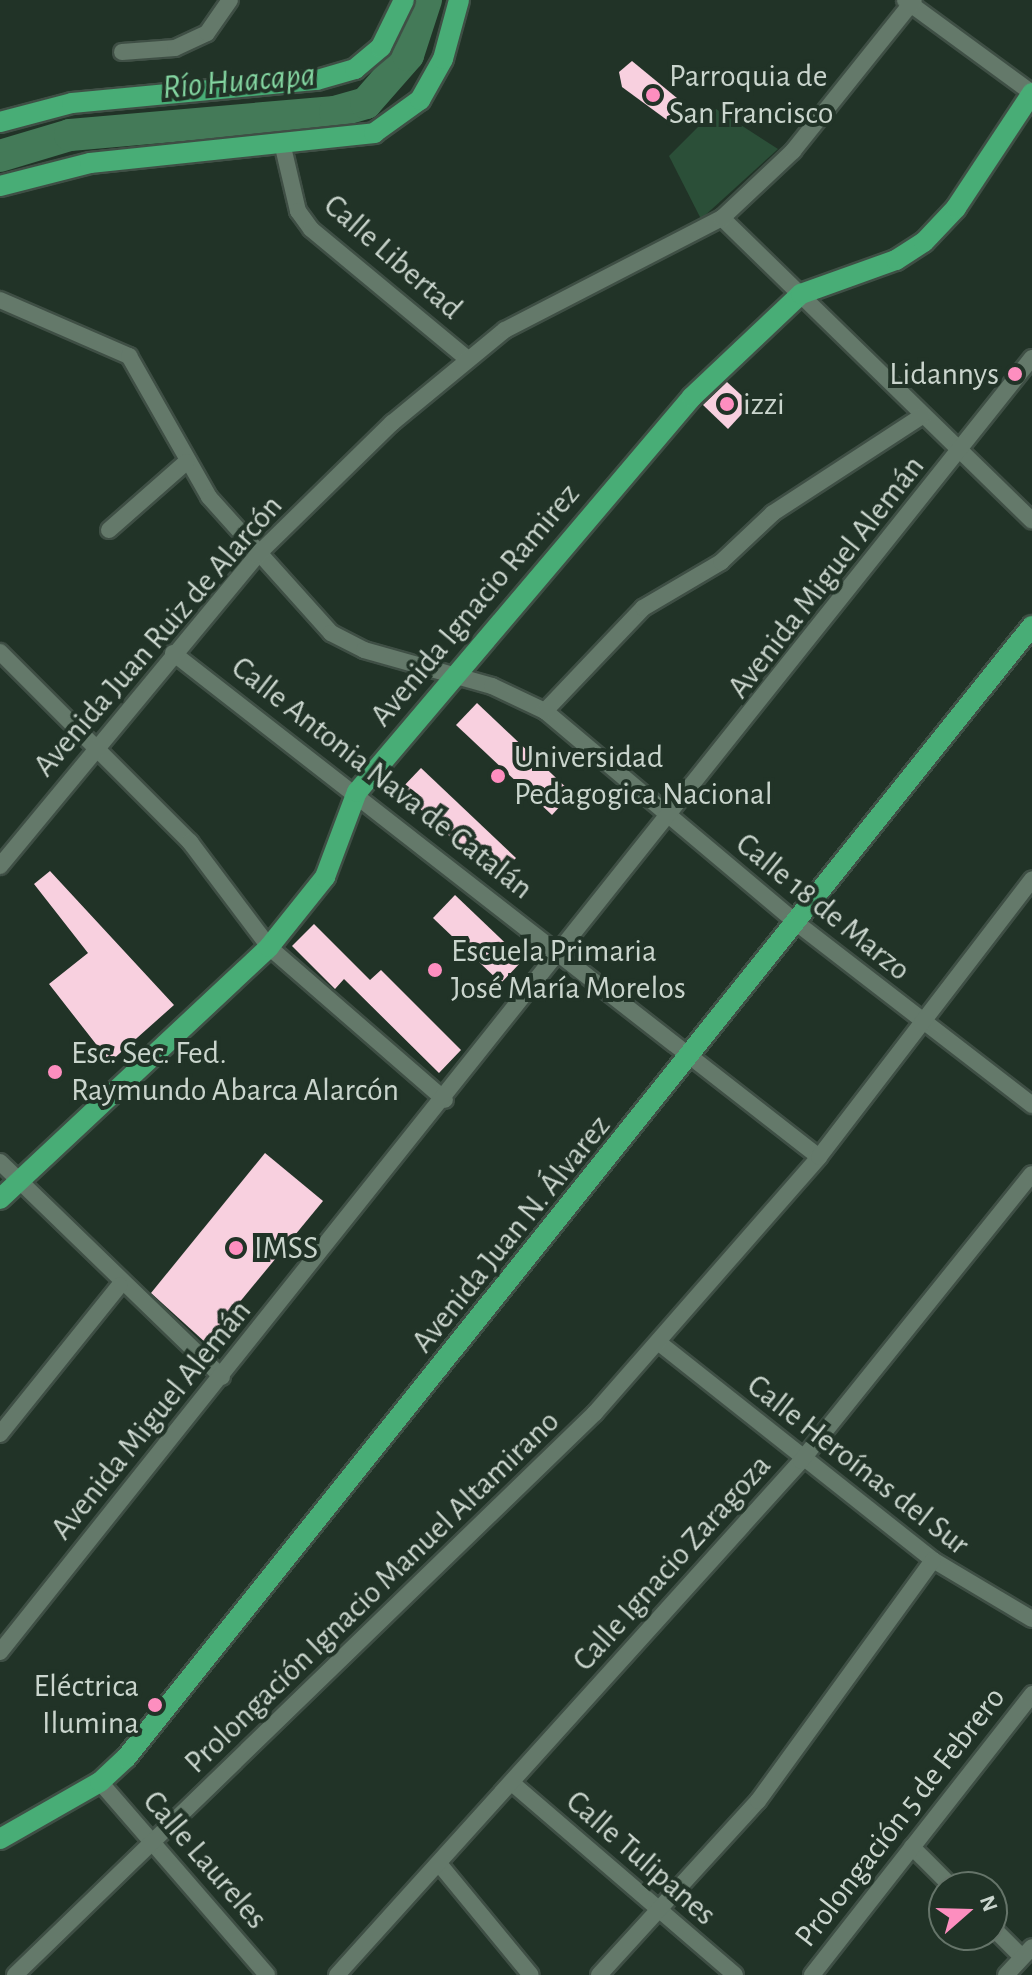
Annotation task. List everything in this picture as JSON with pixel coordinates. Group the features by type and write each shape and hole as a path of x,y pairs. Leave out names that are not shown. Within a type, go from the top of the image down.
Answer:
{"main road":[{"path":"0,122 72,103 317,80 355,69 381,47 404,0"},
{"path":"0,186 147,155 283,147 374,133 420,100 443,59 459,0"},
{"name":"Avenida Ignacio Ramirez","path":"0,1199 269,947 325,877 357,792 692,397 801,294 896,260 924,242 956,208 1032,93"},
{"name":"Avenida Juan N. Álvarez","path":"0,1839 100,1782 693,1055 1032,626"}],"street":[{"path":"122,52 175,48 207,33 230,0"},
{"path":"910,1 1032,93"},
{"name":"Avenida Juan Ruiz de Alarcón","path":"0,866 257,555 464,356 722,218 793,151 910,1"},
{"name":"Calle Libertad","path":"283,147 298,211 311,229 464,356"},
{"path":"722,218 958,453 1032,521"},
{"name":"Calle 18 de Marzo","path":"0,300 129,356 146,375 186,462 257,555 331,633 545,711 670,820 798,924 1032,1105"},
{"name":"Avenida Miguel Alemán","path":"0,1652 670,820 1032,358"},
{"path":"545,711 643,608 721,562 773,513 922,416"},
{"path":"109,530 186,462"},
{"path":"0,652 93,750 190,842 269,947 445,1100"},
{"name":"Calle Antonia Nava de Catalán","path":"173,653 357,792 819,1157"},
{"name":"Prolongación Ignacio Manuel Altamirano","path":"15,1975 155,1843 595,1413 819,1157 1032,879"},
{"path":"0,1162 16,1184 120,1285 222,1377"},
{"name":"Calle Ignacio Zaragoza","path":"337,1975 441,1866 801,1461 1032,1174"},
{"path":"0,1434 120,1285"},
{"name":"Calle Heroínas del Sur","path":"658,1342 801,1461 933,1560 1032,1619"},
{"path":"599,1975 834,1705 933,1560"},
{"name":"Prolongación 5 de Febrero","path":"812,1975 1032,1694"},
{"name":"Calle Laureles","path":"100,1782 267,1975"},
{"name":"Calle Tulipanes","path":"512,1783 735,1975"},
{"path":"912,1847 936,1871"},
{"path":"441,1866 531,1975"},
{"path":"1006,1975 1027,1952 1008,1938"}],"green space":[{"path":"716,109 778,149 701,219 669,156"}],"building":[{"name":"Parroquia de San Francisco","path":"632,61 683,103 678,113 667,120 622,87 619,72"},
{"name":"izzi","path":"727,382 751,404 728,429 703,405"},
{"path":"477,703 572,793 552,815 456,725"},
{"path":"421,768 516,858 496,880 400,790"},
{"path":"50,871 174,1005 110,1062 49,984 88,953 34,884"},
{"path":"455,895 523,960 501,983 433,918"},
{"path":"314,924 370,980 381,970 461,1050 439,1073 344,979 335,989 292,946"},
{"name":"IMSS","path":"265,1153 323,1201 206,1343 151,1293"}],"waterway":[{"name":"Río Huacapa","path":"0,156 70,135 335,112 366,103 408,55 426,0"}],"place":[{"name":"Parroquia de San Francisco","path":"653,95"},
{"name":"Lidannys","path":"1015,374"},
{"name":"izzi","path":"727,404"},
{"name":"Universidad Pedagogica Nacional","path":"498,776"},
{"name":"Escuela Primaria José María Morelos","path":"435,970"},
{"name":"Esc. Sec. Fed. Raymundo Abarca Alarcón","path":"55,1072"},
{"name":"IMSS","path":"236,1248"},
{"name":"Eléctrica Ilumina","path":"155,1705"}]}
